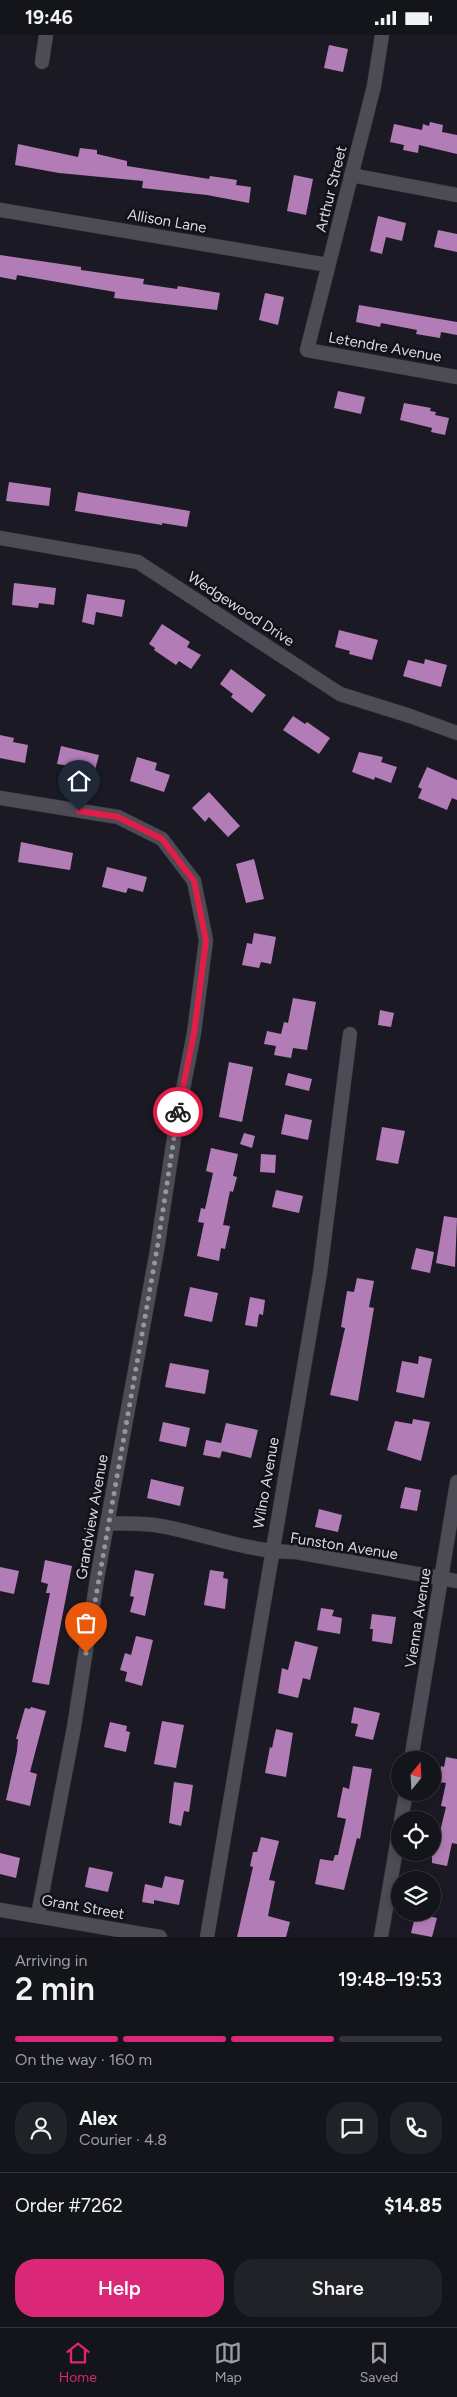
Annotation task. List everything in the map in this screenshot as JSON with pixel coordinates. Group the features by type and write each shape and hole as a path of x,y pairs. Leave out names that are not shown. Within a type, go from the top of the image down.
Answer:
{"street":[{"path":"42,62 46,35"},
{"name":"Arthur Street","path":"307,349 374,86 382,35"},
{"path":"351,175 457,195"},
{"name":"Allison Lane","path":"0,210 328,265"},
{"name":"Letendre Avenue","path":"307,349 457,377"},
{"name":"Wedgewood Drive","path":"0,538 138,562 340,694 457,733"},
{"name":"Grandview Avenue","path":"0,798 118,817 162,839 194,881 206,941 194,1033 176,1125 157,1249 74,1727 38,1915"},
{"name":"Wilno Avenue","path":"207,1937 320,1273 350,1034"},
{"name":"Vienna Avenue","path":"412,1751 457,1482"},
{"name":"Funston Avenue","path":"108,1523 160,1526 208,1536 247,1549 271,1552 296,1552 457,1581"},
{"path":"381,1937 394,1861"},
{"name":"Grant Street","path":"0,1910 160,1937"}],"building":[{"path":"329,45 348,49 343,72 324,68"},
{"path":"430,122 443,125 442,132 457,135 457,154 419,145 418,153 403,150 404,145 390,142 394,124 422,130 423,124 429,126"},
{"path":"18,144 78,157 80,148 97,150 97,154 127,161 127,166 209,179 210,176 237,180 236,185 251,187 249,203 207,195 142,188 143,181 59,173 15,165"},
{"path":"294,175 313,179 306,215 287,211"},
{"path":"378,216 406,223 402,241 386,237 382,254 370,251"},
{"path":"438,230 457,234 457,252 434,247"},
{"path":"0,255 144,279 143,284 177,289 178,286 220,293 217,310 114,298 115,292 17,275 16,280 0,277"},
{"path":"265,293 284,297 278,325 259,320"},
{"path":"359,305 457,322 457,335 441,332 440,338 416,334 417,330 381,323 380,327 356,322"},
{"path":"338,391 365,397 361,414 334,408"},
{"path":"404,403 431,408 430,411 436,412 435,415 449,418 445,435 431,432 432,428 400,420"},
{"path":"9,482 51,488 49,506 6,501"},
{"path":"78,492 190,511 187,527 162,523 162,525 75,511"},
{"path":"14,583 56,588 54,605 39,603 38,608 12,605"},
{"path":"87,594 125,600 122,617 96,612 94,625 82,622"},
{"path":"162,624 190,642 187,647 201,655 191,669 179,661 176,665 154,650 155,648 149,644"},
{"path":"339,630 378,640 372,660 349,654 350,651 335,647"},
{"path":"425,659 447,665 441,687 403,676 408,660 424,664"},
{"path":"231,669 266,695 252,713 231,697 233,694 220,684"},
{"path":"293,716 305,724 307,722 330,738 319,754 283,730"},
{"path":"0,735 14,738 13,742 28,745 25,763 0,758"},
{"path":"61,746 99,755 95,770 57,764"},
{"path":"359,752 383,757 381,762 397,767 391,783 375,777 374,780 352,772"},
{"path":"137,757 157,763 155,770 170,775 164,792 130,781"},
{"path":"427,767 457,780 457,800 452,798 447,810 418,798 422,789 418,787"},
{"path":"209,792 240,826 228,837 209,817 205,822 192,808"},
{"path":"21,842 73,853 70,870 18,862"},
{"path":"254,859 264,899 246,903 236,864"},
{"path":"107,867 147,877 143,892 128,888 126,893 102,887"},
{"path":"254,933 276,937 271,964 261,962 259,968 242,965 247,943 252,944"},
{"path":"293,998 316,1002 307,1050 293,1048 291,1058 274,1055 276,1046 264,1044 267,1031 281,1034 284,1022 288,1023"},
{"path":"380,1010 394,1013 391,1027 378,1025"},
{"path":"229,1062 253,1067 242,1122 219,1117"},
{"path":"288,1073 312,1079 309,1091 285,1085"},
{"path":"285,1114 312,1120 308,1140 281,1134"},
{"path":"382,1127 405,1131 398,1164 376,1160"},
{"path":"244,1133 255,1136 252,1148 240,1144"},
{"path":"211,1148 238,1154 233,1176 237,1177 233,1192 230,1191 223,1225 230,1226 225,1249 221,1248 219,1261 197,1256 204,1223 198,1222 201,1208 205,1209 213,1173 206,1171"},
{"path":"261,1154 276,1155 275,1173 260,1172"},
{"path":"276,1190 303,1196 299,1213 272,1207"},
{"path":"444,1216 457,1218 455,1267 436,1263"},
{"path":"416,1248 434,1252 430,1273 411,1269"},
{"path":"357,1278 374,1281 369,1307 374,1308 358,1401 330,1395 345,1328 341,1327 347,1291 354,1292"},
{"path":"190,1287 218,1293 212,1322 184,1316"},
{"path":"250,1297 265,1300 263,1315 259,1314 257,1327 245,1325"},
{"path":"419,1356 432,1359 424,1398 396,1392 402,1361 418,1364"},
{"path":"170,1363 209,1370 205,1394 165,1387"},
{"path":"413,1419 430,1422 421,1461 387,1450 395,1421 412,1424"},
{"path":"163,1422 190,1428 186,1447 159,1441"},
{"path":"226,1423 258,1430 251,1458 222,1451 220,1458 203,1455 206,1440 221,1443"},
{"path":"151,1479 184,1487 180,1506 147,1498"},
{"path":"405,1487 421,1490 417,1511 400,1508"},
{"path":"319,1509 342,1515 338,1532 315,1527"},
{"path":"45,1560 72,1566 49,1685 32,1682 50,1593 46,1593 48,1584 41,1582"},
{"path":"0,1567 19,1571 14,1594 0,1591"},
{"path":"135,1570 154,1574 145,1616 130,1612 134,1597 130,1596"},
{"path":"210,1570 224,1572 223,1578 228,1579 225,1609 204,1605"},
{"path":"321,1608 334,1610 332,1616 342,1618 340,1634 317,1630"},
{"path":"372,1614 396,1617 392,1644 372,1641 373,1629 370,1629"},
{"path":"136,1636 153,1640 142,1686 125,1681 127,1672 120,1670 125,1653 131,1655"},
{"path":"295,1641 318,1647 310,1680 303,1678 298,1698 278,1693 282,1668 288,1670"},
{"path":"31,1707 46,1711 30,1772 37,1774 30,1806 6,1800 17,1751 18,1739 16,1739 25,1708 30,1709"},
{"path":"354,1707 380,1713 373,1740 355,1736 358,1724 351,1723"},
{"path":"162,1721 184,1725 176,1768 154,1764"},
{"path":"110,1722 127,1726 126,1731 130,1732 126,1752 104,1747"},
{"path":"276,1729 293,1733 286,1777 265,1773"},
{"path":"446,1757 457,1759 457,1844 452,1843 447,1866 432,1863 432,1861 441,1861 441,1828 446,1807 441,1806 446,1783 441,1782 441,1766 444,1767"},
{"path":"353,1766 372,1769 360,1839 357,1838 344,1890 315,1884 320,1859 333,1861 335,1855 338,1855 346,1819 337,1817 343,1787 349,1789"},
{"path":"174,1782 193,1785 189,1812 184,1811 181,1826 169,1823"},
{"path":"261,1837 279,1841 269,1880 275,1881 268,1916 290,1922 286,1937 237,1937 253,1867 250,1866 253,1852 257,1852"},
{"path":"0,1853 20,1858 16,1878 0,1874"},
{"path":"89,1867 113,1872 108,1892 85,1887"},
{"path":"165,1876 184,1880 179,1905 154,1900 154,1904 142,1902 145,1884 162,1888"},
{"path":"414,1921 436,1921 432,1937 411,1933"}],"way so far":[{"path":"86,1653 97,1579 157,1249 178,1112"}],"route":[{"path":"79,811 118,817 162,839 194,881 206,941 194,1033 178,1112"}]}
